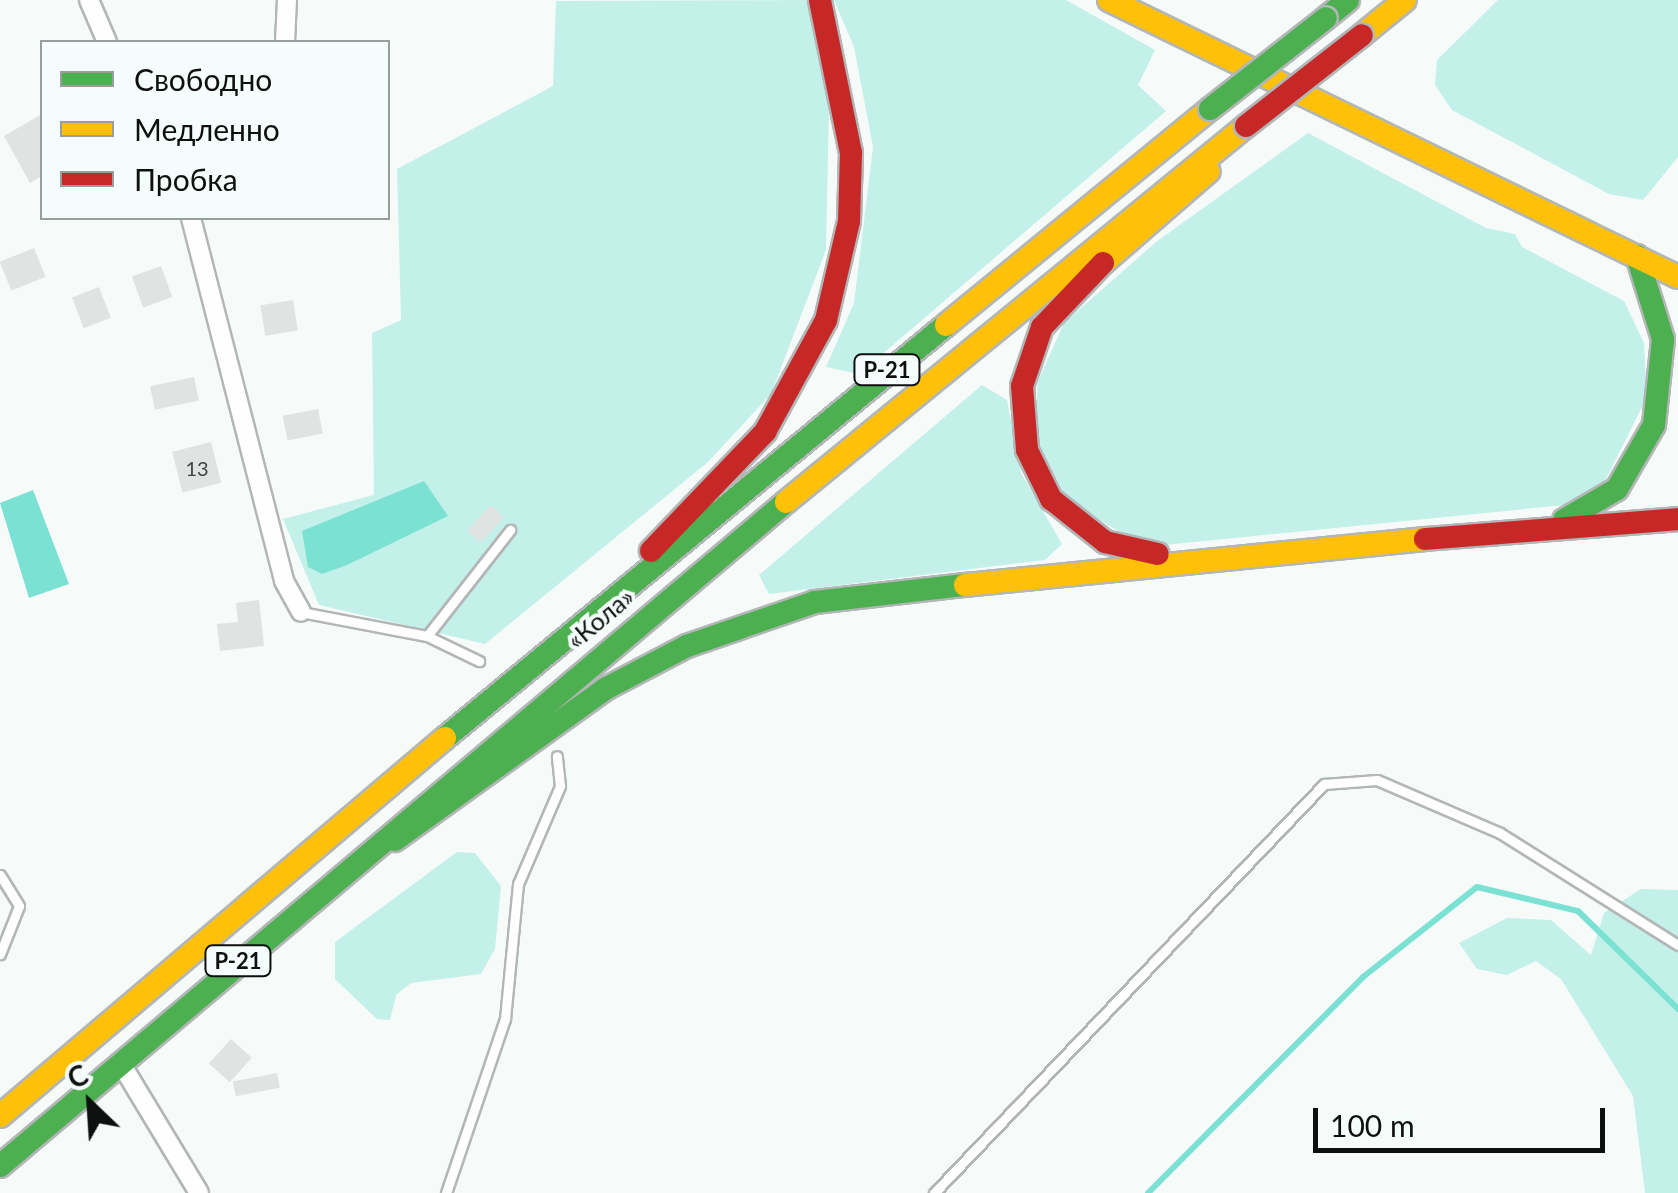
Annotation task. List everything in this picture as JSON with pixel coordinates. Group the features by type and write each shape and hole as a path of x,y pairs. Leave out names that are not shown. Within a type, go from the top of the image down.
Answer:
{"main road":[{"path":"566,634 749,453 818,342 852,177 842,80 820,0"},
{"path":"1109,0 1676,273"},
{"name":"«Кола»","path":"0,1116 566,634 1348,0"},
{"name":"Р-21","path":"1246,126 1405,0"},
{"path":"1193,558 1115,546 1066,516 1027,450 1022,386 1042,327 1066,296 1178,202 1246,126"},
{"name":"«Кола»","path":"0,1166 355,860 1246,126"},
{"path":"1536,528 1604,499 1649,437 1666,360 1638,256"},
{"path":"355,860 431,821 606,688 744,623 886,588 1536,528 1678,519"}],"street":[{"path":"88,0 106,40"},
{"path":"285,40 287,0"},
{"path":"192,220 284,582 301,612"},
{"path":"120,1062 198,1193"}],"lane":[{"path":"427,636 510,530"},
{"path":"301,612 427,636 478,661"},
{"path":"446,1193 505,1019 518,884 560,786 557,756"},
{"path":"934,1193 1324,784 1377,780 1500,833 1678,945"},
{"path":"0,875 19,906 0,954"}],"shaded area":[{"path":"808,0 829,108 826,250 771,394 708,462 485,644 319,605 283,519 374,495 372,333 401,320 397,169 553,86 556,1"},
{"path":"834,0 1066,0 1155,50 1138,85 1166,111 859,374 826,367 854,303 873,147 854,47"},
{"path":"1498,0 1678,0 1678,157 1643,200 1609,194 1452,110 1435,85 1437,60"},
{"path":"1308,133 1486,228 1515,234 1522,247 1624,301 1644,343 1647,397 1604,483 1565,505 1145,547 1068,501 1038,442 1036,415 1038,381 1064,323 1156,242"},
{"path":"982,385 1007,400 1021,473 1062,544 1045,560 769,594 759,575"},
{"path":"424,481 448,516 347,565 322,574 308,567 302,531"},
{"path":"33,490 69,584 29,598 0,503"},
{"path":"457,852 475,853 501,886 495,949 481,974 411,983 396,995 390,1020 377,1019 335,979 335,942"},
{"path":"1641,889 1678,890 1678,1193 1645,1193 1633,1096 1561,979 1536,961 1507,975 1477,969 1459,943 1507,918 1551,920 1591,955 1604,913"}],"building":[{"path":"40,115 40,177 30,183 4,136"},
{"path":"34,248 46,277 11,291 0,262"},
{"path":"161,266 172,297 143,308 132,277"},
{"path":"99,287 111,318 84,328 72,297"},
{"path":"293,300 298,331 265,336 260,305"},
{"path":"194,377 199,400 155,410 150,386"},
{"path":"318,409 323,434 287,440 283,416"},
{"path":"211,442 221,483 182,492 172,452"},
{"path":"491,505 504,517 480,543 467,531"},
{"path":"259,600 264,646 220,651 217,624 238,622 236,603"},
{"path":"231,1039 252,1058 230,1082 209,1064"},
{"path":"277,1073 280,1088 236,1096 233,1082"}],"waterway":[{"path":"1148,1193 1363,977 1477,887 1578,911 1678,1009"}],"traffic: fast":[{"path":"1326,18 1348,0"},
{"path":"1210,109 1326,18"},
{"path":"1564,520 1617,489 1654,425 1663,339 1637,256"},
{"path":"445,738 946,325"},
{"path":"0,1166 786,502"},
{"path":"395,840 605,689 687,646 815,602 965,585"}],"traffic: slow":[{"path":"1109,0 1678,277"},
{"path":"1362,35 1405,0"},
{"path":"946,325 1210,109"},
{"path":"786,502 1246,126"},
{"path":"1103,263 1209,171"},
{"path":"965,585 1425,539"},
{"path":"0,1116 445,738"}],"traffic: jam":[{"path":"651,551 765,432 826,320 849,221 851,153 820,0"},
{"path":"1246,126 1362,35"},
{"path":"1103,263 1042,327 1022,386 1027,450 1051,499 1105,542 1158,554"},
{"path":"1425,539 1678,519"}]}
